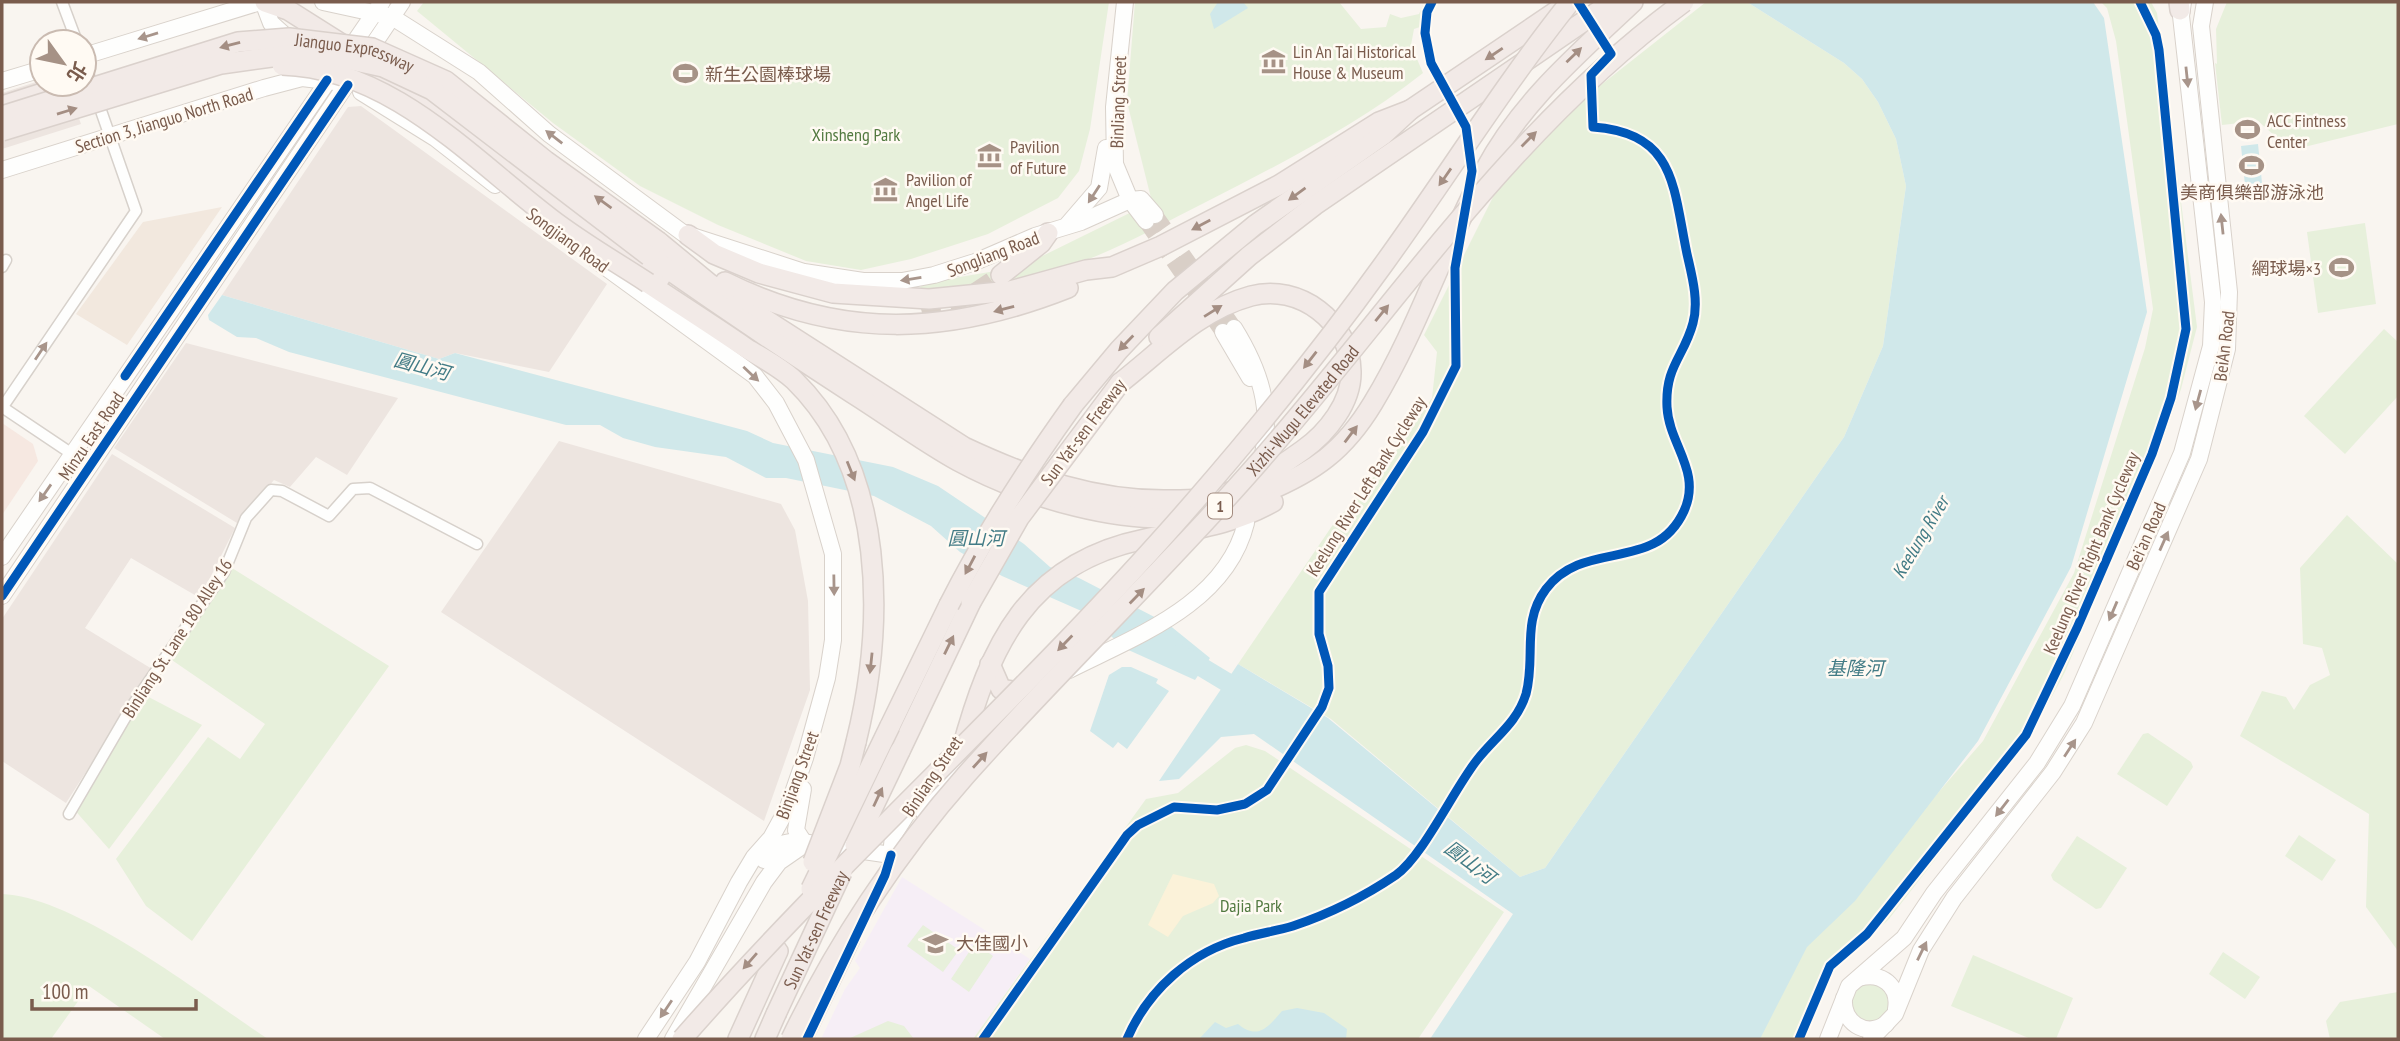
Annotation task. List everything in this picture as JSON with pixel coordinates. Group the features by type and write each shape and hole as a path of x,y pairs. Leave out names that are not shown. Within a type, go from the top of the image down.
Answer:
{"highway":[{"path":"262,2 288,9 349,49 429,105 579,223 645,269 756,331 958,461 1057,501 1147,516 1202,515 1300,478"},
{"name":"Sun Yat-sen Freeway","path":"738,1039 778,951 837,838 983,539 1028,467 1073,405 1119,350 1175,291 1255,225 1383,135 1410,110 1570,2"},
{"name":"Xizhi-Wugu Elevated Road","path":"682,1039 763,947 1074,633 1194,502 1281,397 1381,268 1570,2"},
{"name":"Sun Yat-sen Freeway","path":"765,1039 971,602 1019,518 1143,353 1185,311 1249,256 1406,143 1612,2"},
{"path":"960,757 990,664 1022,609 1053,578 1078,562 1144,539 1229,523 1272,503 1300,478 1323,464 1345,442 1372,405 1394,365 1485,168 1518,118 1571,57 1633,2"},
{"name":"Xizhi-Wugu Elevated Road","path":"791,1039 841,947 904,854 964,778 1261,461 1514,154 1580,87 1684,2"},
{"name":"Jianguo Expressway","path":"2,116 238,42 265,38 332,41 372,48 446,80 654,249"},
{"name":"Jianguo Expressway","path":"2,131 221,64 294,54 333,56 383,67 411,79 450,103 548,182 654,249"},
{"path":"98,76 124,68 165,64"},
{"path":"221,64 295,65 356,79 409,108 552,219 792,378 829,423 853,473 866,521 874,610 872,661 850,766 778,951"},
{"path":"2,106 28,98"},
{"path":"654,249 762,300 815,316 859,324 915,326 979,316 1038,300 1102,275 1112,267 1161,246 1279,185 1379,122 1410,110"},
{"path":"1001,275 1041,243 1048,233"},
{"path":"688,235 714,254 759,274 810,289 885,298 929,299 1010,291 1056,281 1086,270 1112,267"},
{"path":"654,249 756,331"},
{"path":"654,249 816,302 869,309 921,309"},
{"path":"598,261 687,316 750,350"},
{"path":"689,265 710,284 964,447 1006,467 1066,488 1123,499 1190,500 1223,495 1264,475 1314,442 1333,421 1344,400 1352,372 1343,338 1325,314 1307,302 1284,295 1254,295 1223,305 1190,326 1120,383"},
{"path":"990,664 1001,689 1025,693"}],"main road":[{"path":"198,21 214,2"},
{"path":"98,52 262,2"},
{"name":"Songjiang Road","path":"262,2 271,23 329,77 348,85 435,138 755,376 794,432 825,518"},
{"path":"323,2 378,8 479,72 549,134 688,235"},
{"name":"Minzu East Road","path":"2,596 402,2"},
{"name":"BinJiang Street","path":"1125,2 1114,107 1115,164 1130,200"},
{"name":"Bei'an Road","path":"1871,1039 1891,1019 1921,950 1933,930 2078,734 2199,459 2219,388 2229,318 2229,292 2201,26 2205,2"},
{"name":"Bei'an Road","path":"1828,1039 1849,987 1904,938 1934,893 2052,740 2072,706 2182,453 2211,346 2213,302 2180,4"},
{"name":"Minzu East Road","path":"2,557 378,8"},
{"path":"2,81 28,73"},
{"name":"Section 3, Jianguo North Road","path":"2,170 264,88 302,78 329,77"},
{"path":"1068,224 1099,188 1114,107"},
{"path":"1130,200 1141,199 1150,218"},
{"name":"SongJiang Road","path":"688,235 804,272 863,281 902,281 934,275 1068,224 1081,222 1130,200"},
{"path":"1228,330 1253,387 1257,431 1256,465"},
{"path":"125,376 142,388"},
{"name":"Binjiang Street","path":"646,1039 698,962 750,866 781,823 806,758 827,678 833,640 833,554 825,518"},
{"name":"BinJiang Street","path":"891,855 893,836 947,750 968,726 1175,614 1203,594 1238,548 1240,526"},
{"name":"BinJiang Street","path":"805,844 891,855 907,841 960,757 985,733 1041,693 1066,671"},
{"path":"805,844 796,830 806,758"},
{"path":"750,866 762,862 785,843 795,841 805,844"},
{"name":"Binjiang Street","path":"673,1039 764,881 779,862 805,844"},
{"path":"1872,976 1889,983 1897,1001 1891,1019 1875,1029 1856,1026 1844,1011 1849,987 1872,976"}],"street":[{"path":"62,2 72,28"},
{"path":"90,466 2,407 136,211 96,98"},
{"name":"BinJiang St. Lane 180 Alley 16","path":"69,814 132,706 224,572 246,518 271,490 282,491 329,516 353,489 370,488 477,544"},
{"path":"807,1039 881,884 891,855"}],"shaded area":[{"path":"28,85 28,98 72,98 81,124 2,149 2,93"},
{"path":"361,106 607,284 549,372 455,353 439,359 222,295 348,107"},
{"path":"222,207 127,345 76,314 143,222"},
{"path":"186,343 398,398 347,475 316,457 290,487 274,480 237,523 114,448"},
{"path":"2,423 33,444 38,461 2,515"},
{"path":"559,441 781,504 795,530 808,601 810,690 764,821 441,612"},
{"path":"112,454 235,528 200,598 131,558 85,628 152,669 66,803 2,761 2,619"},
{"name":"大佳國小","path":"902,877 1030,959 973,1039 821,1039 845,989 860,968 855,961"}],"green space":[{"name":"Xinsheng Park","path":"424,2 1109,2 1090,129 1079,171 1058,198 988,234 911,259 861,270 806,261 718,225 640,186 553,123 417,11"},
{"path":"1135,2 1339,2 1361,29 1386,27 1390,14 1401,18 1419,14 1423,5 1428,5 1423,26 1414,29 1411,45 1423,73 1371,110 1317,143 1104,253 1069,266 1013,280 917,291 924,283 1020,267 1152,202 1127,102"},
{"path":"1706,2 1747,2 1844,63 1862,79 1878,102 1896,139 1906,186 1883,346 1844,437 1545,868 1520,877 1331,719 1238,664 1332,526 1395,452 1432,398 1437,352 1424,335 1499,185 1549,126"},
{"path":"2101,2 2151,2 2157,13 2197,327 2181,389 2164,438 2065,672 2031,736 1889,919 1847,955 1833,971 1823,987 1801,1039 1746,1039 1784,970 1983,741 2074,573 2145,348 2153,309 2116,41 2107,8"},
{"path":"2227,2 2398,2 2398,124 2292,150 2283,150 2275,136 2258,121 2222,125 2215,63 2217,64 2216,29"},
{"name":"網球場×3","path":"2365,223 2376,304 2318,313 2307,232"},
{"path":"2384,329 2398,342 2398,396 2345,454 2304,416"},
{"path":"2347,515 2398,564 2398,951 2366,907 2369,814 2240,736 2262,691 2286,697 2294,710 2310,685 2330,675 2322,648 2303,644 2300,568"},
{"path":"232,568 389,666 192,941 146,906 116,859 208,737 240,759 265,724 166,656"},
{"path":"141,693 202,725 109,849 72,807"},
{"path":"2148,733 2191,762 2193,767 2167,806 2117,774 2143,734"},
{"name":"Dajia Park","path":"1246,745 1265,751 1504,912 1418,1039 973,1039 1146,799 1178,793 1235,748"},
{"path":"2299,835 2336,860 2322,881 2285,856"},
{"path":"2077,836 2127,868 2101,908 2096,909 2053,880 2051,875"},
{"path":"2,894 32,899 102,930 139,951 268,1039 165,1039 89,986 51,1039 2,1039"},
{"path":"923,925 959,950 943,972 907,946"},
{"path":"975,943 993,956 969,992 951,979"},
{"path":"2223,952 2260,977 2245,999 2209,974"},
{"path":"1973,955 2073,998 2056,1039 2031,1039 1951,1006"},
{"path":"1870,983 1884,988 1889,1002 1884,1016 1870,1021 1856,1016 1851,1002 1856,988"},
{"path":"2398,992 2398,1039 2330,1039 2326,1021 2340,1002"},
{"path":"888,1021 904,1026 914,1039 848,1039"}],"sand":[{"path":"1173,874 1214,884 1219,896 1213,903 1183,916 1168,937 1148,925"}],"water":[{"path":"1218,2 1243,2 1248,8 1214,29 1210,14"},
{"name":"基隆河","path":"1747,2 2093,2 2104,18 2147,312 2071,567 1978,741 1855,901 1807,947 1760,1039 1430,1039 1513,914 1254,734 1221,737 1179,779 1159,781 1238,664 1328,718 1520,877 1545,868 1844,437 1883,346 1906,186 1896,139 1878,102 1862,79 1844,63"},
{"name":"美商俱樂部游泳池","path":"2258,144 2262,183 2245,185 2241,146"},
{"name":"圓山河","path":"222,295 439,359 455,353 747,431 773,443 893,467 938,486 1024,544 1050,567 1079,578 1168,624 1210,658 1195,680 1124,648 1086,613 1002,576 960,552 931,526 874,496 786,478 766,478 726,457 655,447 623,438 600,425 566,425 289,352 256,338 237,337 209,320 208,315"},
{"path":"1122,667 1131,667 1158,679 1156,683 1169,691 1127,749 1118,742 1113,748 1090,731 1109,675"},
{"path":"1297,1008 1324,1013 1347,1029 1346,1039 1199,1039 1215,1022 1226,1028 1238,1024 1251,1031 1263,1030 1282,1011"}],"waterway":[{"name":"圓山河","path":"1180,654 1248,695"}],"tunnel":[{"path":"1155,215 1234,328"},
{"path":"1146,221 1223,332"},
{"path":"921,309 970,296 1001,275"}],"cycle path":[{"name":"Keelung River Left Bank Cycleway","path":"983,1039 1127,835 1138,825 1174,807 1217,810 1245,804 1267,790 1322,707 1329,688 1328,666 1319,634 1319,592 1423,432 1456,366 1455,268 1472,171 1466,127 1431,63 1425,33 1427,12 1432,2"},
{"path":"1127,1039 1136,1021 1159,989 1206,952 1250,936 1293,926 1333,910 1384,883 1406,866 1427,838 1468,772 1511,722 1522,704 1529,680 1531,627 1538,601 1546,589 1562,574 1580,564 1656,543 1671,530 1684,511 1689,497 1689,483 1669,421 1667,393 1672,371 1693,323 1695,297 1678,207 1666,168 1656,152 1641,140 1620,131 1593,127 1591,75 1611,54 1578,2"},
{"name":"Keelung River Right Bank Cycleway","path":"1799,1039 1830,966 1867,934 2026,735 2077,628 2152,454 2171,398 2186,329 2159,50 2156,35 2140,2"},
{"path":"125,376 327,80"},
{"path":"2,596 348,85"},
{"path":"807,1039 885,875 891,855"}],"place":[{"name":"Lin An Tai Historical House & Museum","path":"1273,61"},
{"name":"新生公園棒球場","path":"685,74"},
{"name":"ACC Fintness Center","path":"2247,130"},
{"name":"Pavilion of Future","path":"990,156"},
{"name":"美商俱樂部游泳池","path":"2252,165"},
{"name":"Pavilion of Angel Life","path":"886,189"},
{"name":"網球場×3","path":"2341,268"},
{"name":"大佳國小","path":"936,943"}],"water label":[{"name":"Keelung River","path":"1920,537"}]}
